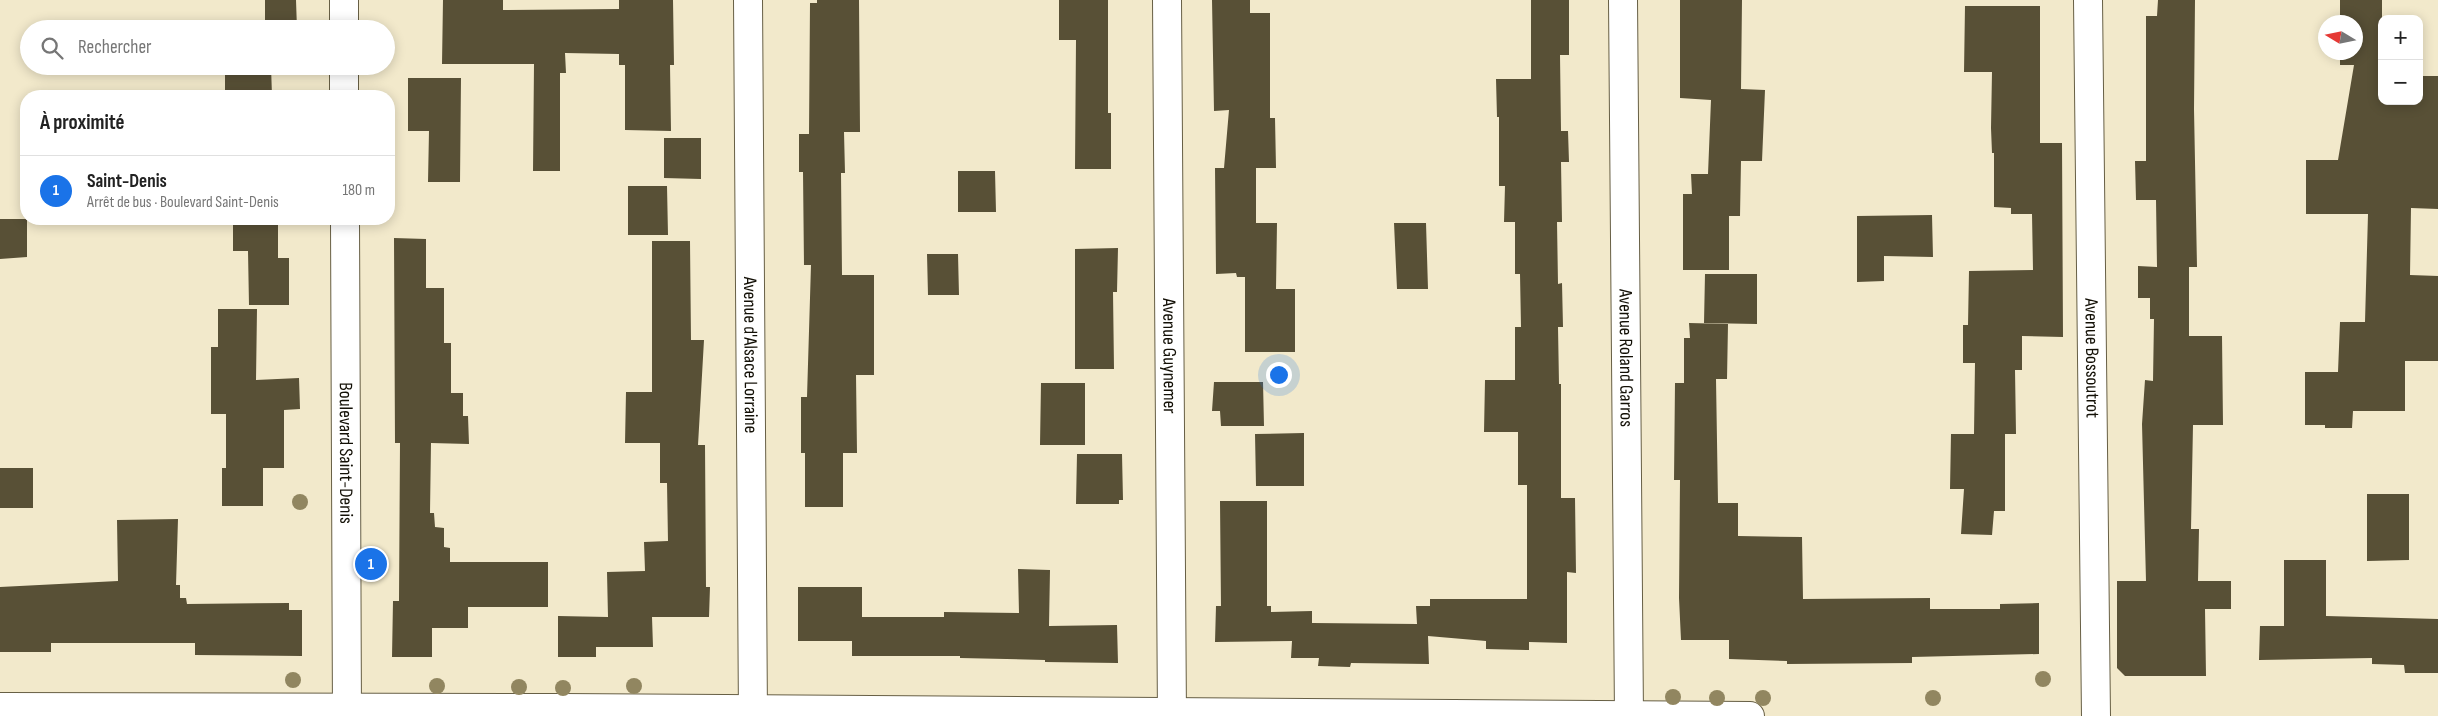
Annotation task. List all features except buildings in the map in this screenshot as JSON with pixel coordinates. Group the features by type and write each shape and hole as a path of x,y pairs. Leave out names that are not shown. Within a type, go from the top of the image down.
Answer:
{"street":[{"path":"344,0 344,20"},
{"name":"Avenue d'Alsace Lorraine","path":"748,0 753,713"},
{"name":"Avenue Guynemer","path":"1167,0 1172,715"},
{"name":"Avenue Roland Garros","path":"1624,0 1629,715"},
{"name":"Avenue Bossoutrot","path":"2088,0 2096,716"},
{"path":"344,75 344,90"},
{"name":"Boulevard Saint-Denis","path":"345,225 347,712"},
{"path":"0,706 347,712 1750,716"}],"place":[{"name":"Saint-Denis","path":"371,564"}]}
